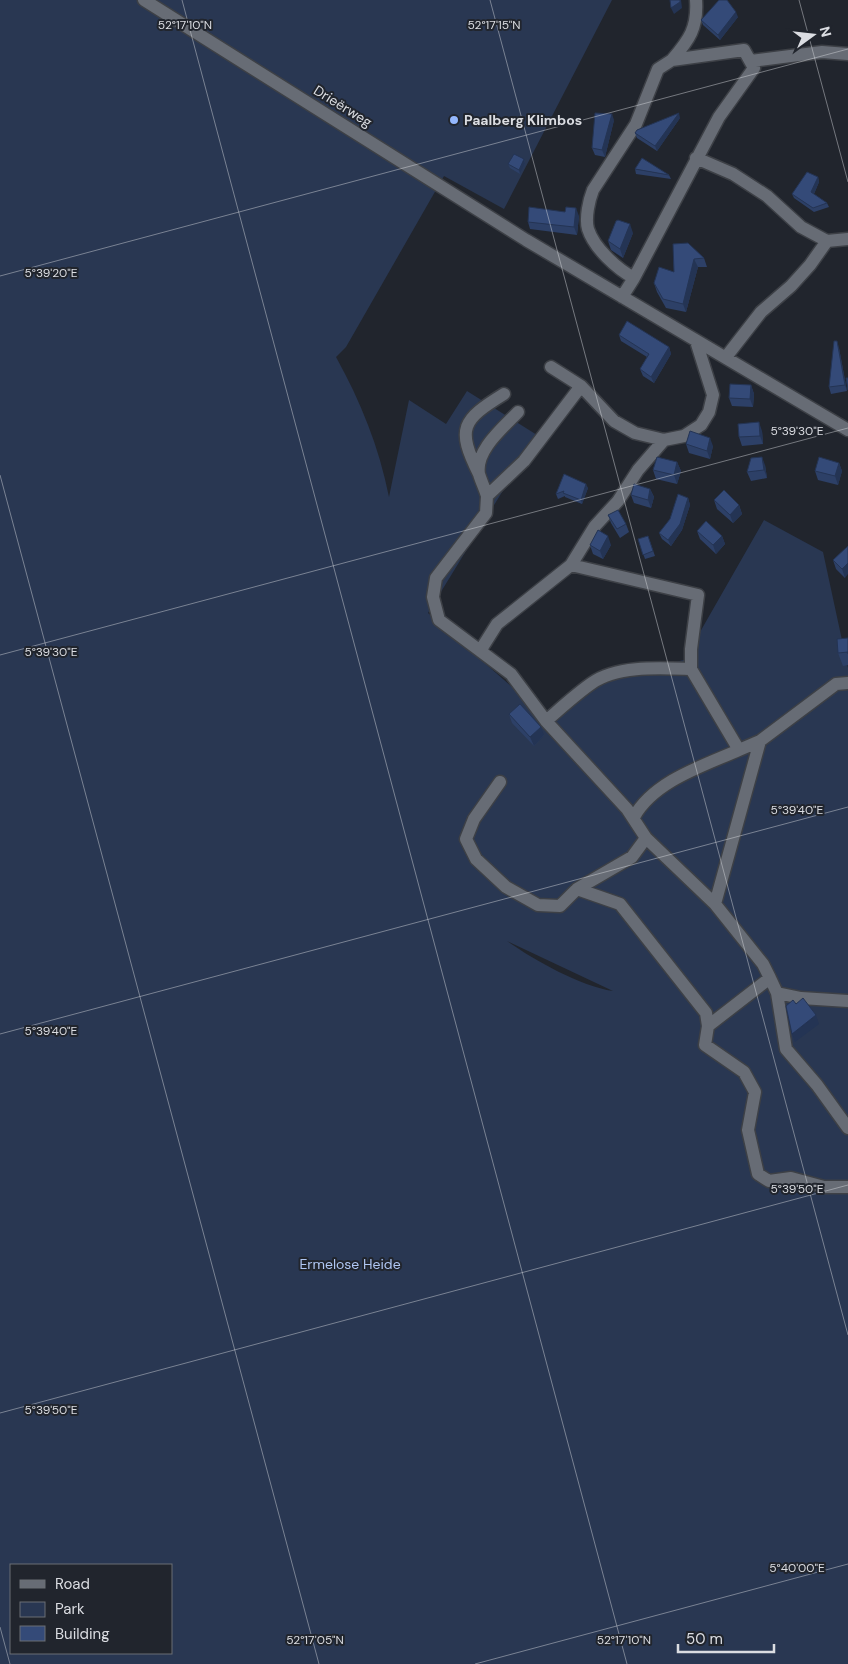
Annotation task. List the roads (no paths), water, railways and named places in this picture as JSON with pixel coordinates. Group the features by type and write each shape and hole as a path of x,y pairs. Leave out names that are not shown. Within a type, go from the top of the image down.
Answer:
{"street":[{"name":"Drieërweg","path":"144,0 526,240 848,430"},
{"path":"634,278 618,269 588,229 589,201 593,190 636,124 658,69 672,60 690,38 697,14 696,0"},
{"path":"622,297 634,278 719,117 754,68 744,50 672,60"},
{"path":"751,61 822,52 848,54"},
{"path":"696,158 733,174 767,196 801,227 827,241 848,239"},
{"path":"726,357 761,312 791,286 810,265 827,241"},
{"path":"550,367 581,386 614,422 635,433 664,440 684,436 701,425 709,412 713,395 696,341"},
{"path":"488,496 524,461 581,386"},
{"path":"504,394 478,410 467,425 465,440 488,496 486,513 436,578 433,597 439,620 511,674 546,721 634,817 646,838 714,904 762,964 777,992 786,1049 817,1084 848,1128"},
{"path":"480,474 479,464 490,443 518,412"},
{"path":"480,651 497,624 571,565 594,526 618,501 638,470 664,440"},
{"path":"571,565 698,595 691,649 691,670 739,750"},
{"path":"546,721 593,682 625,671 650,667 691,670"},
{"path":"634,817 640,806 655,792 693,770 760,742 836,684 848,683"},
{"path":"714,904 760,742"},
{"path":"500,782 474,819 466,838 476,860 506,887 538,905 560,906 577,889 632,857 646,838"},
{"path":"577,889 620,904 706,1013 708,1026 705,1044 744,1072 754,1092 748,1130 758,1174 769,1181 792,1178 824,1187 848,1187"},
{"path":"708,1026 770,978"},
{"path":"777,992 801,998 848,1000"}],"place":[{"name":"Paalberg Klimbos","path":"454,120"}],"park label":[{"name":"Ermelose Heide","path":"350,1264"}]}
